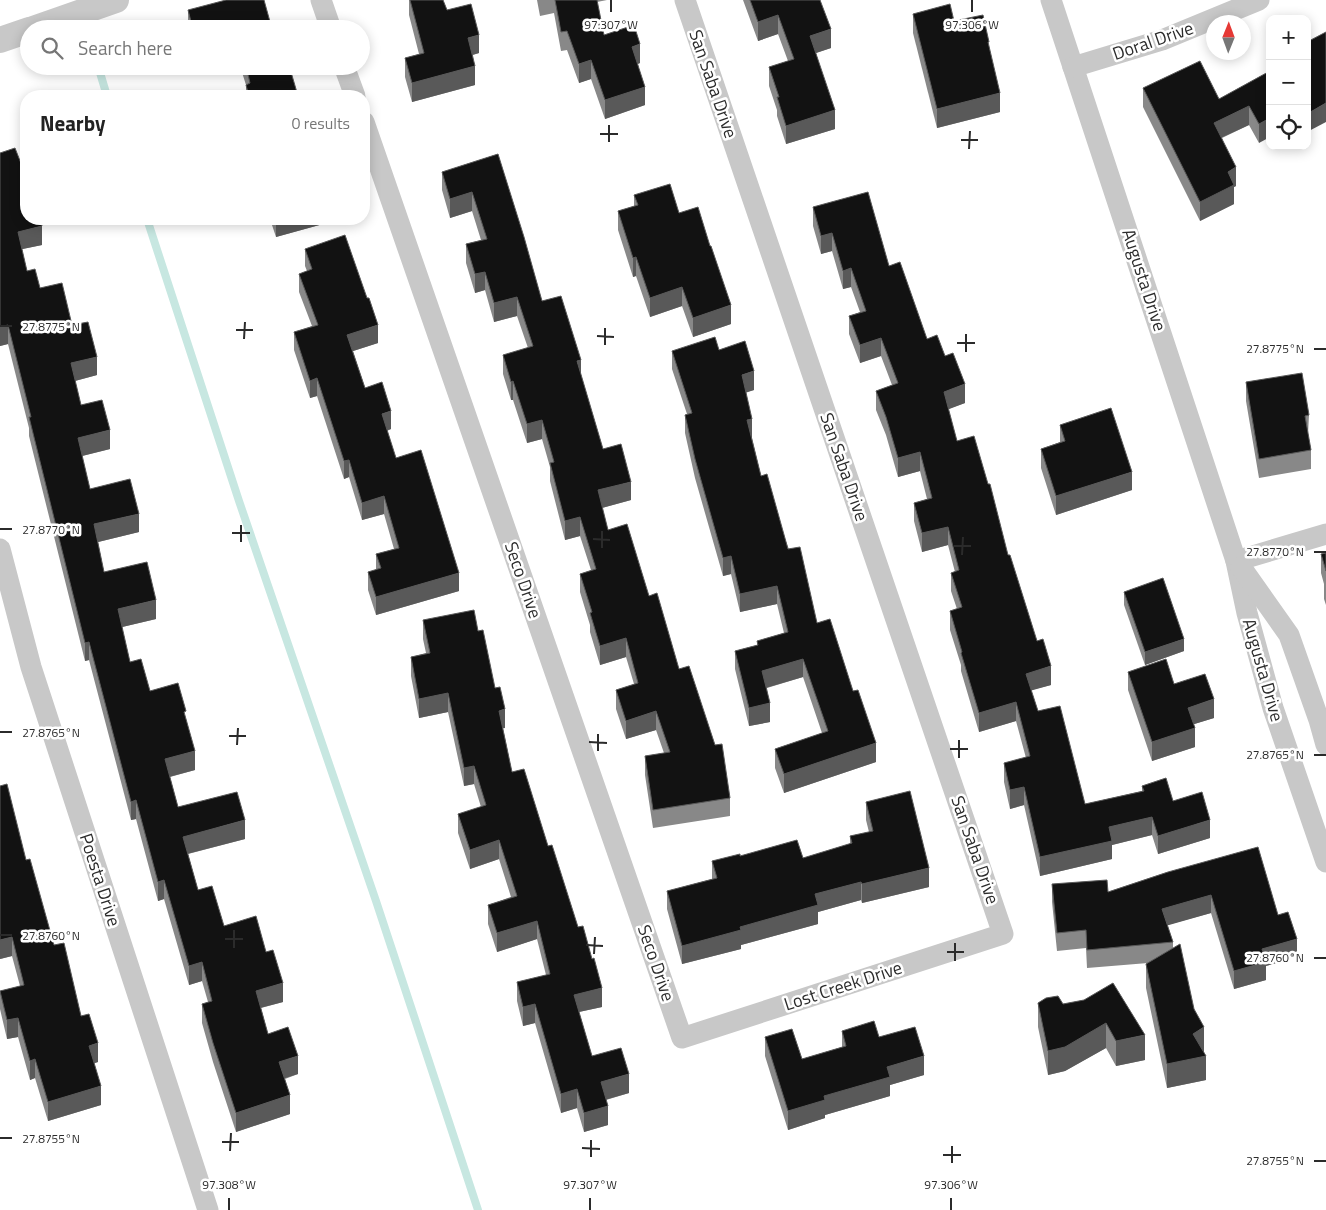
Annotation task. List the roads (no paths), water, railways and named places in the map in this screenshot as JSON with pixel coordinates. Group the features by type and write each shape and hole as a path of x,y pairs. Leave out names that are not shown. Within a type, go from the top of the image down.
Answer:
{"street":[{"path":"59,20 116,0"},
{"path":"321,0 328,20"},
{"name":"San Saba Drive","path":"685,0 1003,934"},
{"name":"Augusta Drive","path":"1051,0 1236,561 1247,613 1273,708 1326,862"},
{"name":"Doral Drive","path":"1073,67 1162,40 1259,0"},
{"path":"0,40 20,33"},
{"path":"347,75 353,90"},
{"name":"Seco Drive","path":"370,139 682,1038"},
{"path":"1236,561 1326,534"},
{"name":"Poesta Drive","path":"0,549 31,667 208,1210"},
{"name":"Augusta Drive","path":"1236,561 1289,635 1326,745"},
{"name":"Lost Creek Drive","path":"682,1038 1003,934"}],"waterway":[{"path":"101,75 105,90"},
{"path":"149,225 239,501 376,901 478,1210"}]}
